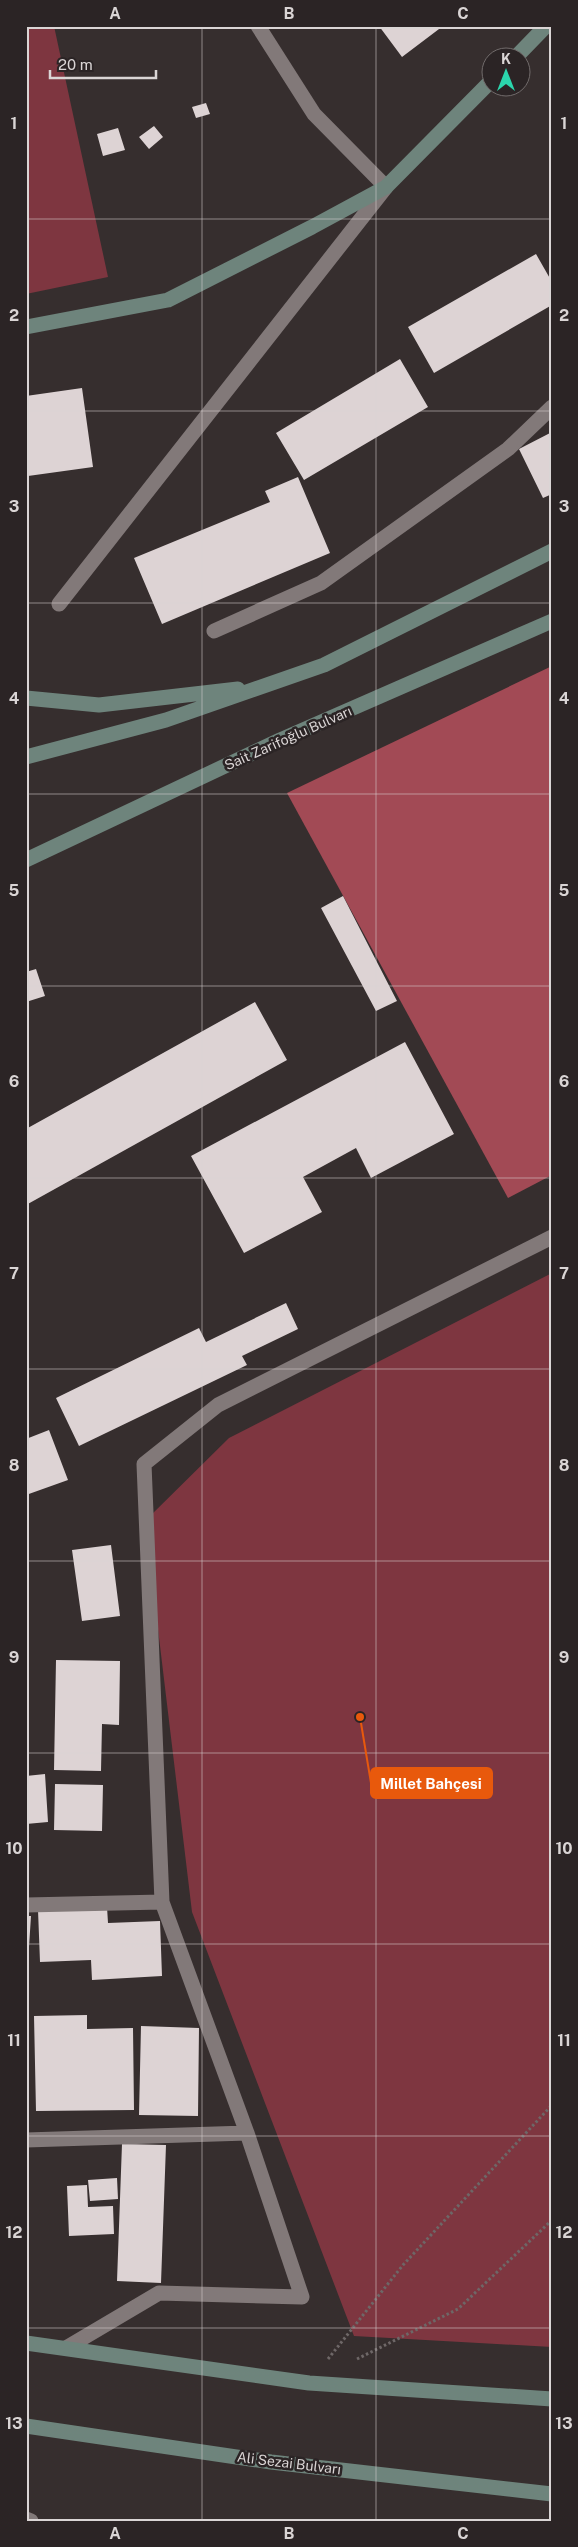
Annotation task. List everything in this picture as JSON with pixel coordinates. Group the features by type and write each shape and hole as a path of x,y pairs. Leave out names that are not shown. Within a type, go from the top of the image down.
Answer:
{"main road":[{"path":"525,48 546,26"},
{"path":"26,328 168,300 386,187 480,92"},
{"path":"26,756 166,720 324,665 552,551"},
{"name":"Sait Zarifoğlu Bulvarı","path":"26,860 280,740 552,621"},
{"path":"26,698 99,705 264,686"},
{"path":"26,2343 309,2382 552,2399"},
{"name":"Ali Sezai Bulvarı","path":"26,2426 271,2462 552,2494"}],"street":[{"path":"59,604 386,187 314,114 258,26"},
{"path":"214,632 321,583 508,449 552,407"},
{"path":"66,2348 159,2293 302,2297 247,2133 162,1902 144,1464 218,1405 552,1237"},
{"path":"26,1905 162,1902"},
{"path":"26,2140 247,2133"},
{"path":"26,2519 31,2521"}],"path":[{"path":"309,2382 403,2265 552,2105"},
{"path":"353,2361 458,2309 552,2220"}],"shaded area":[{"path":"35,26 54,26 108,277 26,294 26,29"},
{"path":"552,666 552,1175 508,1198 287,793"},
{"path":"552,1273 552,2347 354,2336 192,1912 145,1521 229,1438"}],"building":[{"path":"379,26 443,26 402,57"},
{"path":"206,103 210,114 196,118 192,107"},
{"path":"154,126 163,137 149,149 139,137"},
{"path":"118,128 125,150 103,156 97,134"},
{"path":"536,254 552,282 552,305 434,373 408,327"},
{"path":"400,359 428,407 304,480 276,433"},
{"path":"82,388 93,467 28,476 26,461 26,396"},
{"path":"552,432 552,494 543,498 519,449"},
{"path":"298,477 330,553 162,624 134,558 270,502 265,491"},
{"path":"343,896 397,1001 376,1011 321,908"},
{"path":"36,969 45,996 26,1002 26,972"},
{"path":"255,1002 287,1060 26,1205 26,1129"},
{"path":"405,1042 454,1134 371,1178 356,1148 303,1177 322,1212 244,1253 191,1156"},
{"path":"286,1303 298,1329 242,1356 247,1365 79,1446 56,1398 199,1328 206,1342"},
{"path":"49,1430 68,1480 26,1495 26,1439"},
{"path":"111,1545 120,1616 82,1621 72,1550"},
{"path":"56,1660 120,1661 119,1725 102,1724 101,1771 54,1770"},
{"path":"45,1774 48,1822 26,1824 26,1776"},
{"path":"55,1784 103,1785 102,1831 54,1830"},
{"path":"107,1907 108,1923 160,1921 162,1976 92,1980 91,1960 40,1962 38,1910"},
{"path":"26,1916 31,1916 28,1962 26,1962"},
{"path":"87,2015 87,2029 133,2028 134,2110 36,2111 34,2016"},
{"path":"141,2026 199,2028 198,2116 139,2115"},
{"path":"122,2144 166,2145 161,2283 117,2281"},
{"path":"117,2178 118,2199 90,2201 88,2180"},
{"path":"87,2185 88,2207 113,2206 114,2234 69,2236 67,2186"}],"place":[{"name":"Millet Bahçesi","path":"360,1717"}]}
